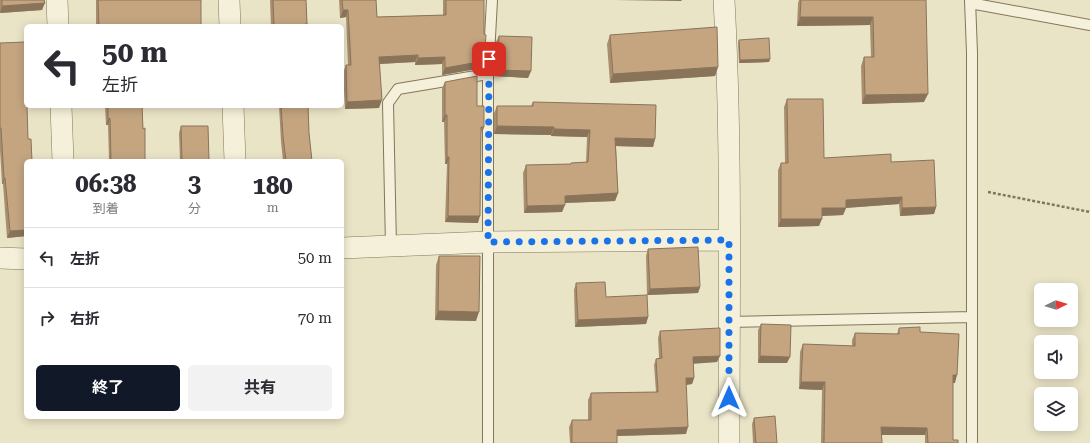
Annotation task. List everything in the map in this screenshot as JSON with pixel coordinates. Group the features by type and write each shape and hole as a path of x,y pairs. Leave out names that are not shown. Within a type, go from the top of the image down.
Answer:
{"street":[{"path":"57,0 58,24"},
{"path":"229,0 230,24"},
{"path":"724,0 727,65 730,443"},
{"path":"61,108 63,159"},
{"path":"233,108 235,159"},
{"path":"344,248 488,242 729,240"},
{"path":"0,258 24,259"}],"lane":[{"path":"488,443 488,74 492,0"},
{"path":"972,443 972,53 970,1 1090,25"},
{"path":"391,246 388,103 398,90 488,74"},
{"path":"729,322 972,317"}],"path":[{"path":"972,189 1090,212"}],"building":[{"path":"2,0 44,0 45,3 2,6"},
{"path":"98,0 201,0 201,24 99,24"},
{"path":"273,0 306,0 307,24 274,24"},
{"path":"342,0 376,0 377,17 446,15 446,0 484,0 484,34 486,35 484,61 445,68 445,57 418,58 418,55 379,57 382,100 347,102 346,65 351,65 348,10 343,10"},
{"path":"801,0 926,0 928,94 865,95 864,57 874,57 873,17 800,17"},
{"path":"717,27 718,67 613,74 610,35"},
{"path":"499,36 532,37 531,71 497,70"},
{"path":"769,38 770,59 740,60 739,40"},
{"path":"24,42 24,108 27,108 28,139 31,139 32,159 24,159 24,230 10,231 0,128 0,43"},
{"path":"477,76 477,106 484,106 484,127 481,127 480,216 448,216 449,157 447,157 445,82"},
{"path":"787,99 823,99 824,158 891,154 891,162 934,160 936,207 902,208 902,197 846,200 846,208 822,208 822,219 781,219 781,163 788,163"},
{"path":"533,102 656,105 655,139 615,138 618,193 565,196 565,205 527,206 526,165 588,162 590,130 554,129 554,127 497,126 497,106 533,106"},
{"path":"108,108 142,108 143,129 145,128 145,159 111,159 110,118 108,119"},
{"path":"281,108 308,108 312,159 286,159"},
{"path":"181,126 208,126 209,159 182,159"},
{"path":"698,247 700,287 650,289 648,249"},
{"path":"439,256 480,256 479,312 438,311"},
{"path":"605,282 606,297 647,295 648,317 578,320 576,283"},
{"path":"761,324 791,325 790,357 760,356"},
{"path":"920,327 920,332 959,334 957,375 953,375 953,440 958,440 958,443 928,443 927,428 881,427 882,443 824,443 825,382 801,382 803,344 855,346 855,333 899,334 899,328"},
{"path":"720,328 720,356 693,357 694,378 686,378 688,427 617,430 617,443 572,443 572,420 591,420 591,393 658,392 656,359 662,358 660,331"},
{"path":"775,416 777,443 756,443 754,418"}],"route":[{"path":"489,59 488,242 729,240 729,398"}]}
